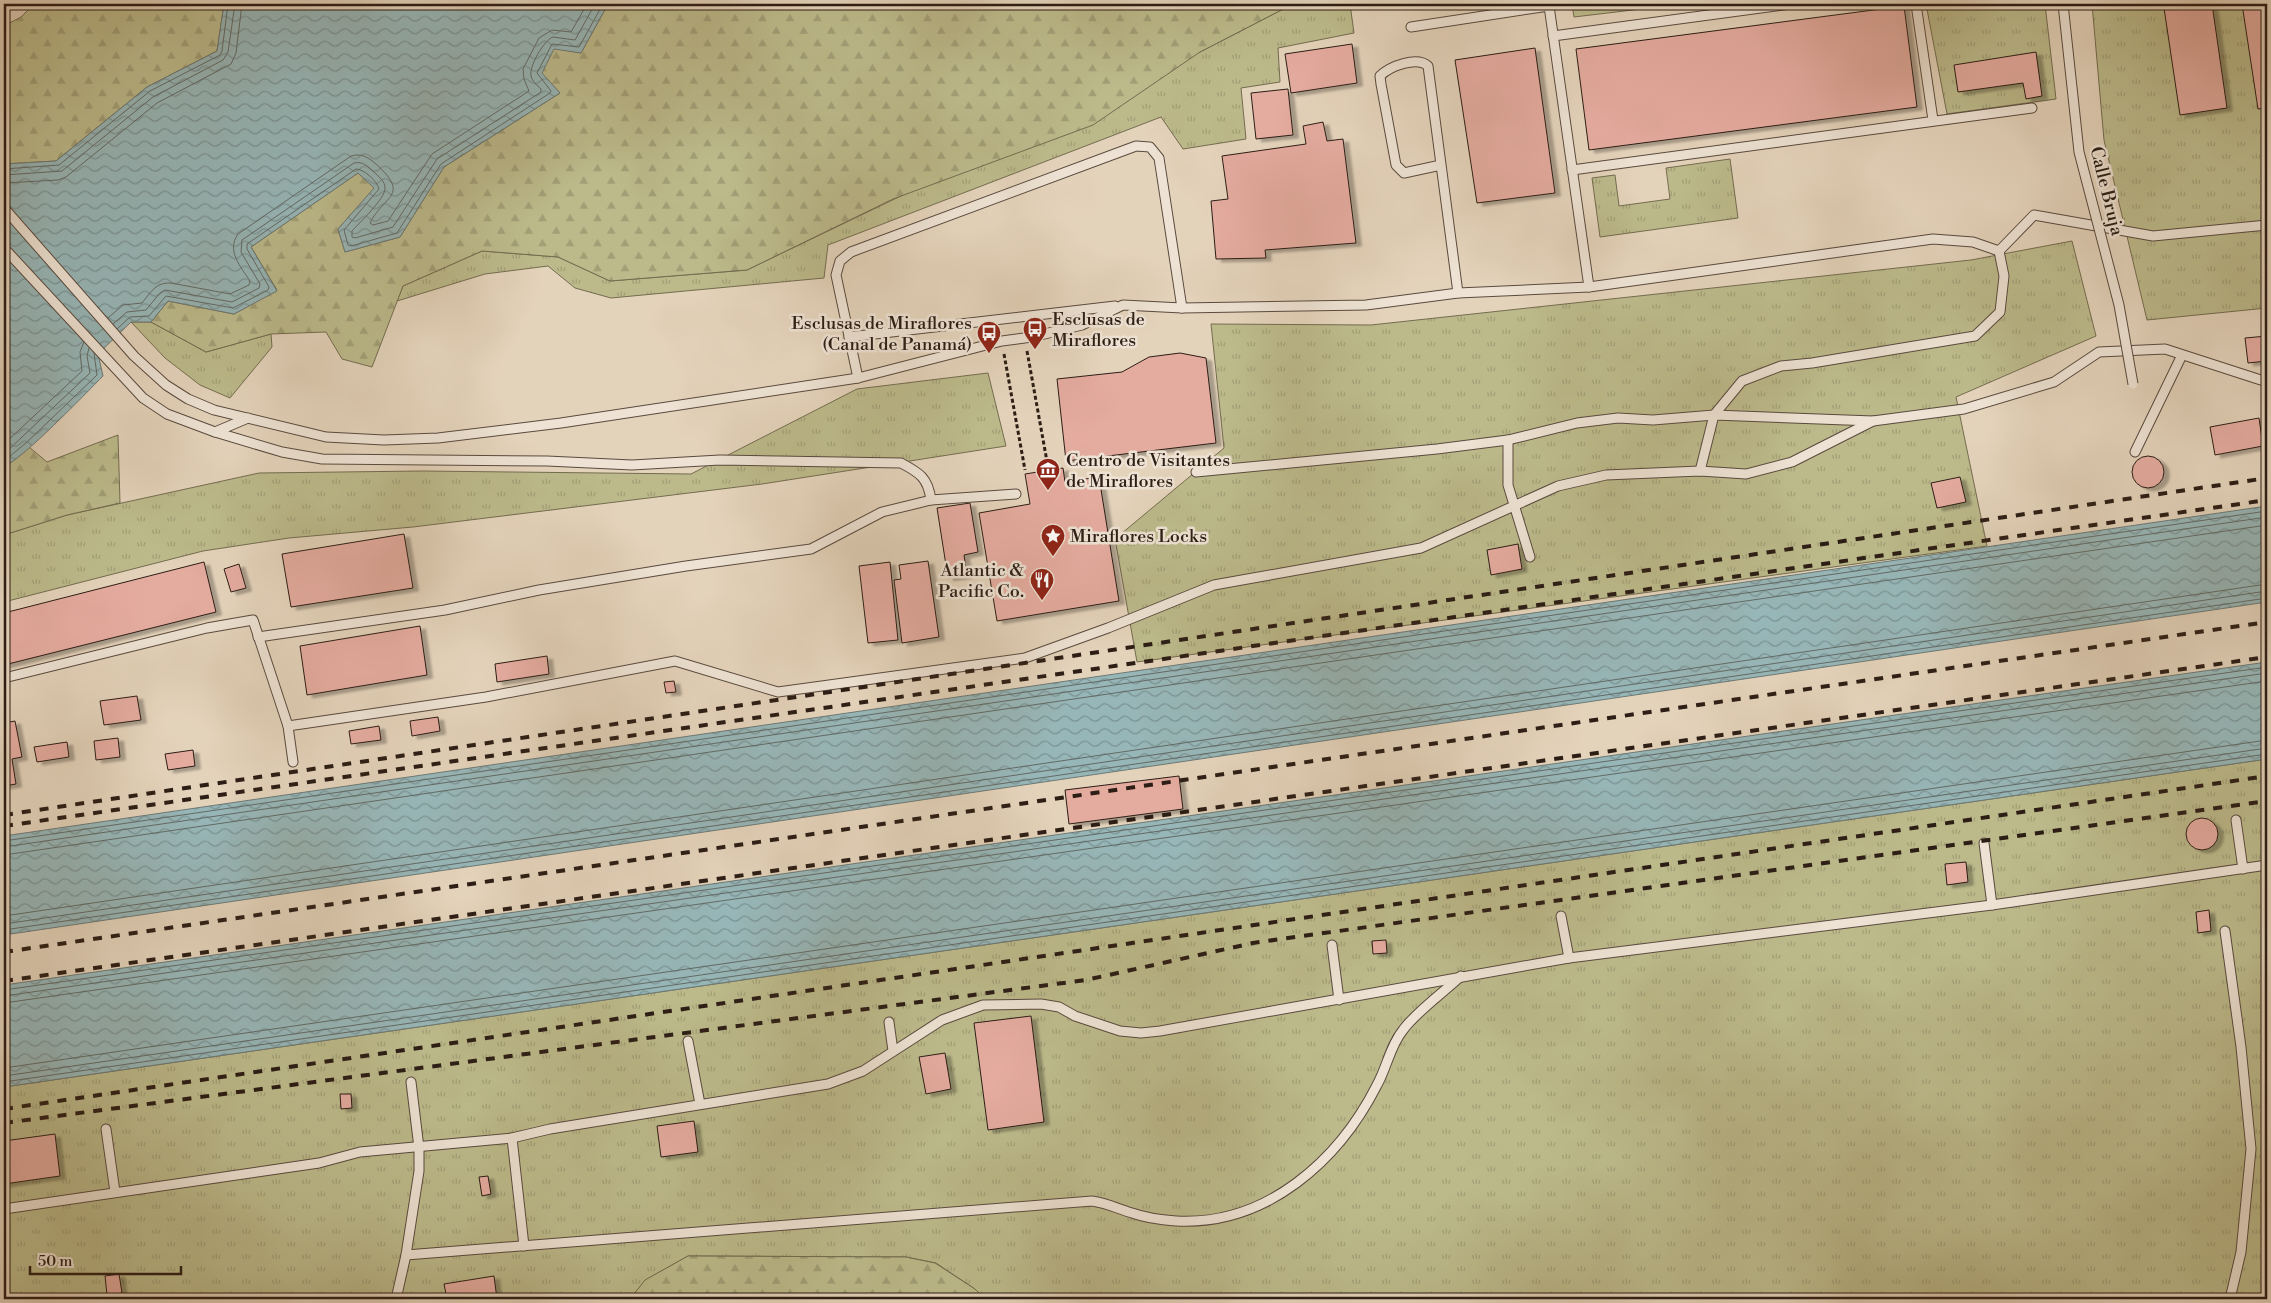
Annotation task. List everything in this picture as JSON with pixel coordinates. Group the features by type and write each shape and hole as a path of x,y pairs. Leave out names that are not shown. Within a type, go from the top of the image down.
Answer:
{"lane":[{"path":"1553,36 1790,4"},
{"path":"1916,4 1933,120"},
{"name":"Calle Bruja","path":"2063,4 2079,152 2119,305 2133,384"},
{"path":"1411,27 1549,6 1589,287"},
{"path":"1441,165 1404,173 1396,165 1380,76 1386,70 1417,61 1423,62 1428,66 1458,293"},
{"path":"1572,170 2032,108"},
{"path":"858,378 836,275 840,261 851,252 1136,146 1150,147 1160,158 1182,308"},
{"path":"4,208 134,356 166,386 188,399 214,410 326,437 384,440 438,438 656,410 858,378 1002,341 1082,325 1122,305"},
{"path":"1999,251 2034,215 2153,236 2267,225"},
{"path":"849,337 1122,305 1182,308 1366,305 1458,293 1589,287 1933,239 1973,242 1999,251"},
{"path":"4,248 120,376 143,398 167,414 215,432 282,452 322,459 547,461 632,465 720,460 901,463 917,472 929,485 931,500"},
{"path":"1700,471 1714,415 1742,381 1781,366 1812,363 1975,336 2000,312 2004,276 1999,251"},
{"path":"1196,472 1437,449 1508,440 1577,423 1618,418 1653,420 1714,415 1873,421 1964,409 2054,382 2099,352 2165,350 2267,382"},
{"path":"2135,452 2182,354"},
{"path":"215,432 248,418"},
{"path":"288,726 486,697 675,661 778,692 1025,658 1108,628 1214,585 1421,548 1558,486 1606,475 1700,471 1746,474 1792,462 1873,421"},
{"path":"1508,440 1508,485 1530,557"},
{"path":"258,637 445,610 539,590 811,549 868,518 931,500 1016,494"},
{"path":"4,678 207,628 253,620 288,726 293,762"},
{"path":"2236,820 2243,869"},
{"path":"1984,843 1992,905"},
{"path":"4,1209 319,1163 360,1152 512,1138 550,1129 828,1084 863,1071 942,1020 983,1005 1041,1004 1059,1007 1074,1016 1099,1025 1141,1033 1168,1030 1569,958 1992,905 2267,865"},
{"path":"1561,916 1569,958"},
{"path":"2225,931 2242,1047 2251,1149 2242,1252 2230,1299"},
{"path":"1332,945 1339,1000"},
{"path":"406,1255 1092,1201 1105,1202 1144,1217 1177,1221 1210,1219 1235,1214 1280,1195 1319,1166 1338,1145 1377,1086 1392,1047 1403,1029 1461,976"},
{"path":"889,1022 893,1051"},
{"path":"688,1041 700,1104"},
{"path":"396,1299 406,1255 420,1171 411,1082"},
{"path":"106,1129 115,1192"},
{"path":"512,1138 524,1246"}],"path":[{"path":"1024,338 1048,467"},
{"path":"1002,341 1025,470"}],"green space":[{"path":"34,4 224,4 217,51 147,87 56,161 4,164 4,26 21,17"},
{"path":"608,4 1293,4 1200,52 1093,125 893,199 747,270 610,281 558,257 482,251 403,286 372,367 342,359 326,332 271,334 206,352 151,322 168,301 234,314 277,290 251,247 358,173 375,188 338,229 345,252 400,237 444,167 560,93 541,73 554,48 581,53"},
{"path":"1293,4 1350,4 1354,33 1278,48 1280,82 1241,88 1246,139 1183,149 1161,117 828,245 824,278 611,298 575,288 548,266 485,274 397,301 403,286 482,251 558,257 610,281 747,270 1200,52"},
{"path":"1572,4 1683,4 1574,17"},
{"path":"1926,4 2045,4 2056,99 1947,114"},
{"path":"2092,4 2267,4 2267,308 2147,320 2104,140"},
{"path":"1730,159 1738,218 1600,237 1592,178 1615,175 1619,206 1670,199 1666,168"},
{"path":"2072,241 2096,336 1956,397 1987,546 1137,662 1115,539 1224,448 1211,324 1371,325 1971,260"},
{"path":"131,322 151,322 206,352 271,334 272,347 230,398 200,385 165,358"},
{"path":"988,373 1006,446 762,484 413,527 289,538 203,551 4,602 4,535 67,515 259,473 422,471 691,474 857,389"},
{"path":"118,435 120,503 67,515 4,535 4,466 29,447 47,462"},
{"path":"2267,759 2267,1299 985,1299 975,1289 936,1263 906,1257 688,1256 646,1280 630,1299 4,1299 4,1087"},
{"path":"688,1256 906,1257 935,1263 975,1289 985,1299 630,1299 645,1280"}],"water":[{"path":"224,4 608,4 581,53 554,49 542,73 560,93 444,167 400,237 345,252 338,229 374,188 358,173 251,247 277,291 234,314 168,301 151,322 131,322 98,354 103,376 38,440 12,462 4,466 4,164 56,161 147,87 217,51"},
{"path":"2267,506 2267,602 4,935 4,836"},
{"path":"2267,662 2267,759 4,1087 4,985"}],"building":[{"path":"2193,4 2212,4 2227,108 2180,115 2164,8"},
{"path":"2242,4 2267,4 2267,108 2258,109"},
{"path":"1904,6 1917,107 1589,150 1576,49"},
{"path":"1352,44 1357,83 1291,93 1285,54"},
{"path":"1535,48 1555,193 1477,203 1455,60"},
{"path":"2036,52 2042,96 2026,99 2023,83 1958,92 1954,65"},
{"path":"1288,89 1293,135 1256,139 1251,93"},
{"path":"1323,122 1327,141 1343,139 1356,243 1265,250 1266,258 1216,259 1211,201 1228,199 1222,156 1306,144 1303,126"},
{"path":"2267,336 2267,361 2248,363 2245,338"},
{"path":"1180,353 1206,358 1216,443 1066,461 1057,379 1122,372 1149,357"},
{"path":"2259,418 2263,446 2215,455 2210,427"},
{"path":"2148,456 2154,457 2159,461 2163,466 2163,478 2159,483 2154,487 2148,488 2142,487 2137,483 2133,478 2132,472 2133,466 2137,461 2142,457"},
{"path":"1063,468 1065,482 1099,477 1119,601 997,621 979,513 1030,504 1025,474"},
{"path":"1960,477 1966,502 1937,508 1931,483"},
{"path":"970,503 978,552 964,555 967,575 948,578 937,508"},
{"path":"404,534 413,588 291,607 282,554"},
{"path":"1518,544 1522,569 1491,575 1487,550"},
{"path":"928,561 939,637 902,643 894,580 901,579 899,565"},
{"path":"204,562 216,612 4,665 4,613"},
{"path":"890,562 898,640 868,643 859,566"},
{"path":"239,564 246,588 231,592 224,569"},
{"path":"420,626 427,675 307,695 300,646"},
{"path":"547,656 549,674 497,682 495,664"},
{"path":"674,681 676,692 666,693 664,682"},
{"path":"137,696 141,720 104,725 100,701"},
{"path":"438,717 440,731 412,736 410,721"},
{"path":"15,721 22,757 12,759 16,784 4,786 4,723"},
{"path":"379,726 381,740 351,744 349,731"},
{"path":"118,738 120,757 96,760 94,741"},
{"path":"67,742 69,757 37,762 34,747"},
{"path":"193,750 195,766 168,770 165,754"},
{"path":"1179,776 1183,809 1069,824 1065,790"},
{"path":"2202,818 2208,819 2213,823 2217,828 2217,840 2213,845 2208,849 2202,850 2196,849 2191,845 2187,840 2186,834 2187,828 2191,823 2196,819"},
{"path":"1966,862 1968,882 1947,885 1945,864"},
{"path":"2209,910 2211,931 2198,933 2196,912"},
{"path":"1386,940 1387,953 1373,954 1372,941"},
{"path":"1031,1016 1044,1122 988,1130 974,1023"},
{"path":"945,1053 951,1089 926,1094 919,1057"},
{"path":"340,1094 351,1094 352,1108 341,1109"},
{"path":"694,1121 698,1152 661,1157 657,1126"},
{"path":"55,1134 60,1176 4,1184 4,1141"},
{"path":"488,1176 491,1194 482,1196 479,1177"},
{"path":"119,1274 122,1293 107,1295 105,1276"},
{"path":"494,1276 497,1299 447,1299 444,1284"}],"railway":[{"path":"4,815 2267,478"},
{"path":"4,826 2267,500"},
{"path":"4,952 2267,622"},
{"path":"4,981 2267,657"},
{"path":"4,1109 2267,776"},
{"path":"4,1123 1086,980 1253,943 2267,801"}],"place":[{"name":"Esclusas de Miraflores","path":"1035,350"},
{"name":"Esclusas de Miraflores (Canal de Panamá)","path":"989,354"},
{"name":"Centro de Visitantes de Miraflores","path":"1048,491"},
{"name":"Miraflores Locks","path":"1053,557"},
{"name":"Atlantic & Pacific Co.","path":"1042,601"}]}
